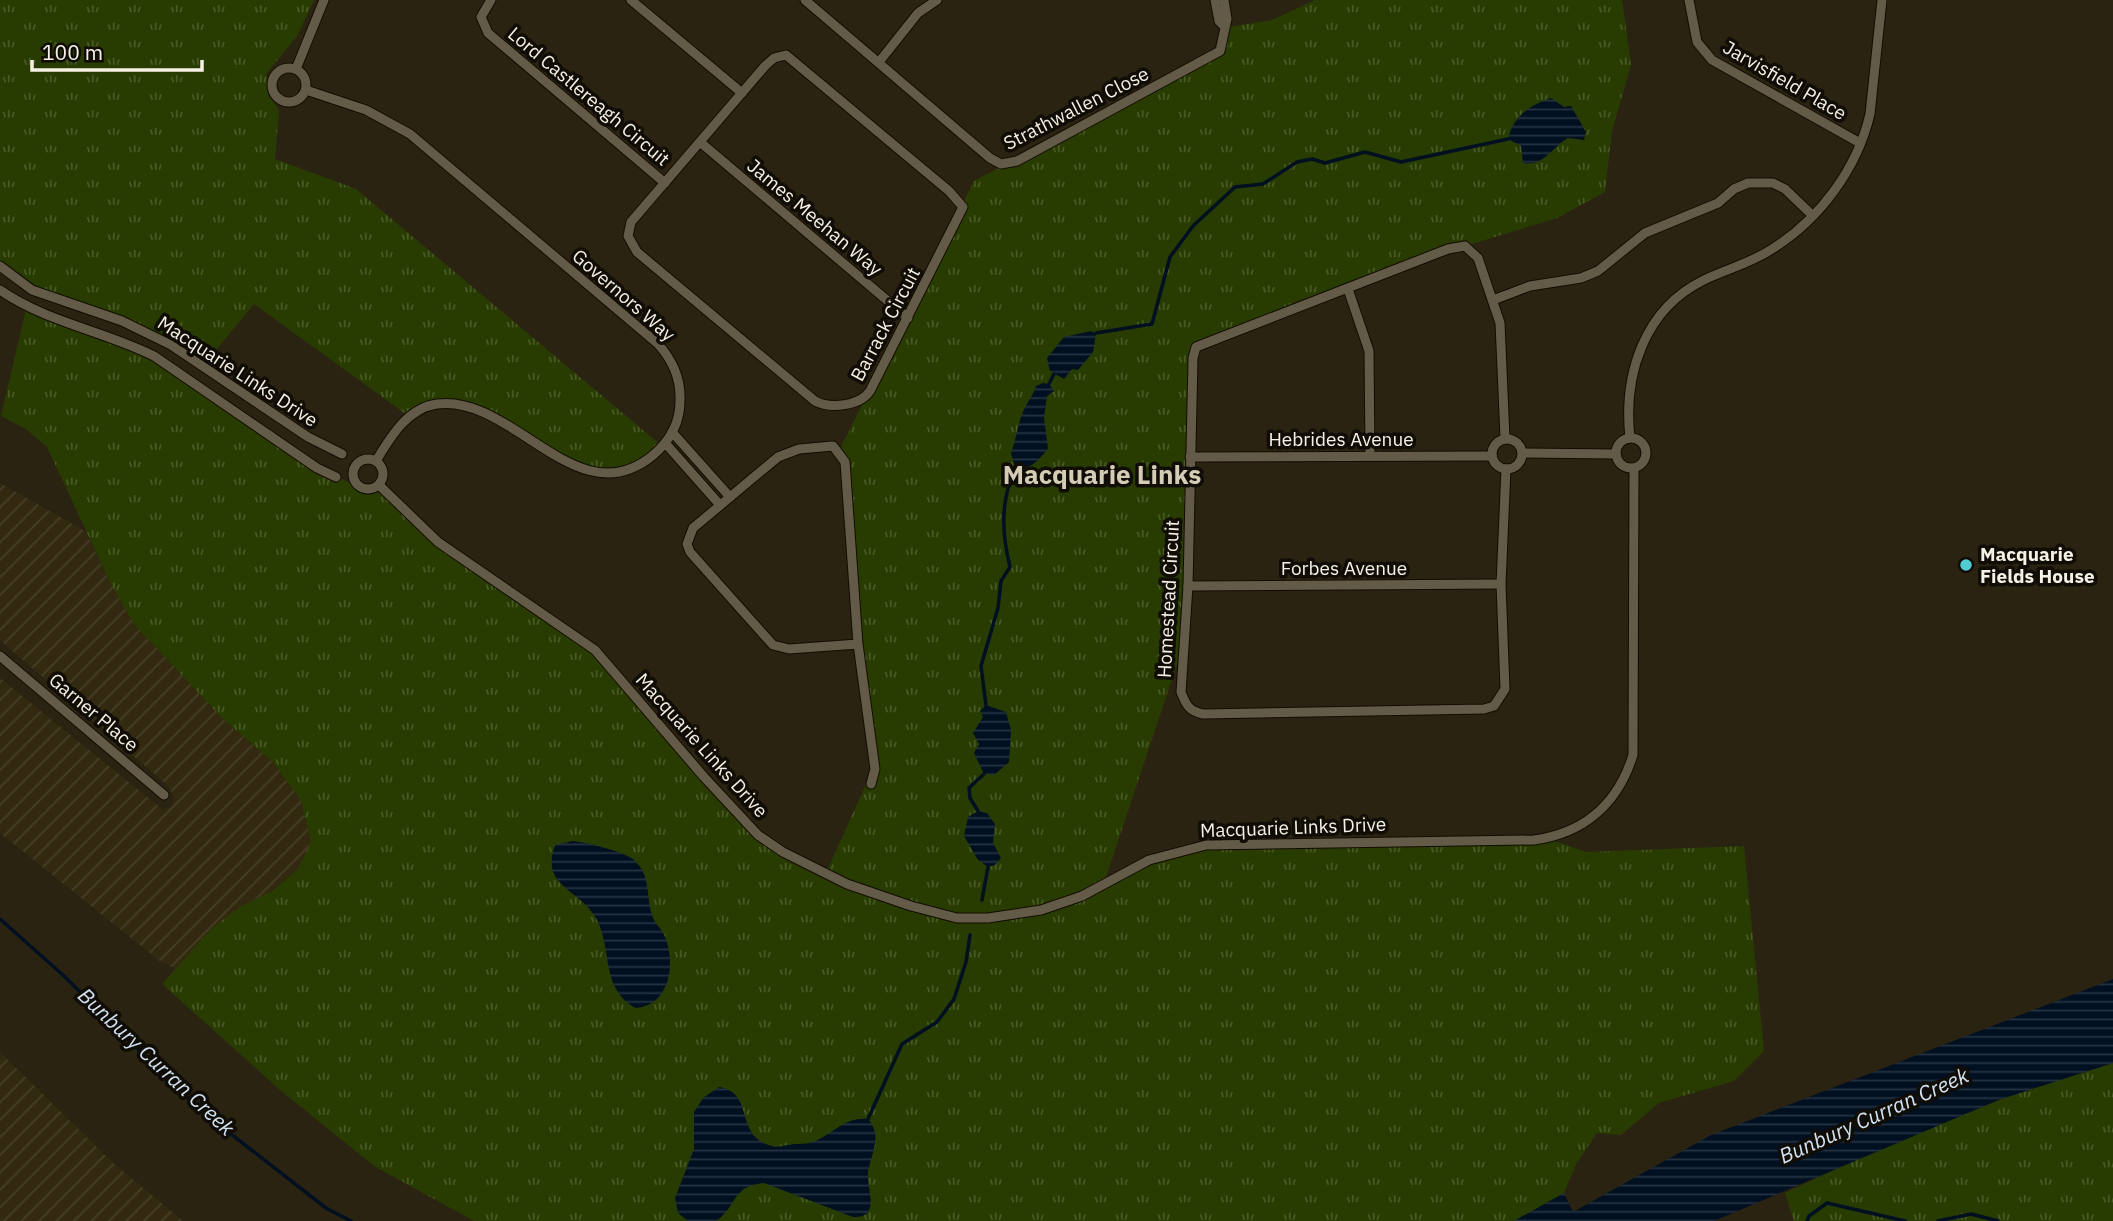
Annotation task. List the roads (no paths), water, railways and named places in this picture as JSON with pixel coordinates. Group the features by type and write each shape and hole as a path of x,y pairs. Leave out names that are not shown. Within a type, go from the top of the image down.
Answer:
{"street":[{"path":"296,69 324,0"},
{"name":"Lord Castlereagh Circuit","path":"491,0 481,17 488,33 664,183"},
{"path":"631,0 742,93"},
{"name":"Strathwallen Close","path":"805,0 990,158 1009,164 1212,57 1220,51 1224,42 1224,26"},
{"path":"879,62 918,13 937,0"},
{"path":"1215,0 1219,21 1224,26 1227,19 1224,0"},
{"name":"Jarvisfield Place","path":"1689,0 1697,42 1712,60 1860,143"},
{"path":"1630,438 1634,368 1651,326 1685,290 1771,250 1794,234 1840,183 1860,143 1875,93 1882,0"},
{"name":"Barrack Circuit","path":"788,56 958,199 963,207 961,215 865,398 858,402 829,405 815,401 632,246 628,236 630,225 700,142 771,59 788,56"},
{"path":"296,69 305,79 306,90 300,99 290,102 279,99 273,91 273,80 279,72 296,69"},
{"name":"Governors Way","path":"306,90 378,115 410,134 657,343 670,359 679,384 679,415 666,444 630,469 603,474 571,466 493,418 451,405 436,404 420,411 396,429 376,461"},
{"name":"James Meehan Way","path":"700,142 908,318"},
{"path":"1493,300 1530,286 1581,278 1598,271 1638,236 1718,203 1734,189 1748,183 1773,183 1785,189 1812,215"},
{"name":"Homestead Circuit","path":"1505,438 1501,332 1478,258 1468,248 1460,246 1196,347 1193,358 1188,586 1181,692 1192,712 1203,714 1484,709 1494,706 1505,690 1501,584 1506,469"},
{"name":"Macquarie Links Drive","path":"0,266 32,290 122,321 171,345 316,442 342,454"},
{"path":"1348,289 1369,351 1370,456"},
{"name":"Macquarie Links Drive","path":"0,290 41,312 125,342 154,356 317,468 336,477"},
{"path":"672,432 730,497"},
{"path":"1505,438 1518,442 1523,453 1518,465 1506,469 1496,465 1492,456 1495,444 1505,438"},
{"path":"1630,438 1640,440 1647,452 1642,464 1634,468 1619,463 1616,454 1620,443 1630,438"},
{"path":"666,444 720,505"},
{"path":"858,644 780,648 765,638 690,552 688,536 720,505 787,452 824,445 833,446 841,453 845,462 858,644 874,769 871,784"},
{"path":"1523,453 1616,454"},
{"name":"Hebrides Avenue","path":"1190,457 1492,456"},
{"path":"360,460 376,461 383,473 379,485 370,489 361,488 352,476 354,468 360,460"},
{"name":"Macquarie Links Drive","path":"379,485 438,542 595,650 758,835 805,864 881,896 957,918 988,918 1041,911 1065,903 1106,885 1149,860 1183,849 1227,844 1534,839 1560,835 1586,822 1613,798 1633,755 1634,468"},
{"name":"Forbes Avenue","path":"1188,586 1501,584"},
{"name":"Garner Place","path":"0,656 164,795"}],"water":[{"path":"1551,98 1564,107 1571,106 1586,132 1584,140 1568,138 1543,159 1523,163 1521,146 1508,139 1510,131 1524,113"},
{"path":"1091,331 1096,334 1093,352 1078,370 1072,369 1064,379 1050,371 1047,358 1064,337"},
{"path":"1049,384 1054,391 1047,396 1044,417 1048,449 1030,466 1015,467 1011,453 1021,416 1036,386"},
{"path":"986,705 1006,712 1011,730 1009,762 994,775 984,774 974,753 979,744 973,733 983,717 980,711"},
{"path":"978,811 987,813 995,824 993,843 1001,858 995,865 988,867 978,860 964,836 968,817"},
{"path":"573,841 622,854 634,860 643,872 652,915 665,937 670,959 670,971 663,991 647,1005 636,1008 617,990 596,918 589,908 557,879 552,859 555,845"},
{"path":"2113,979 2113,1063 2001,1099 1714,1221 1514,1221 1564,1193 1573,1212 1711,1135"},
{"path":"719,1087 737,1097 752,1133 760,1141 774,1147 812,1142 853,1120 868,1119 875,1132 875,1145 868,1172 871,1201 867,1213 853,1217 764,1183 740,1192 716,1221 688,1221 678,1213 675,1198 694,1149 694,1112 703,1098"}],"waterway":[{"path":"1096,333 1152,324 1170,257 1193,226 1235,187 1263,184 1297,162 1312,159 1325,163 1365,152 1401,162 1508,139"},
{"path":"1049,384 1054,374"},
{"path":"986,705 981,666 998,608 1001,581 1010,567 1004,516 1007,492 1015,467"},
{"path":"978,811 970,798 969,788 984,774"},
{"path":"982,900 988,867"},
{"name":"Bunbury Curran Creek","path":"0,919 64,976 199,1109 326,1208 351,1221"},
{"path":"868,1119 902,1044 937,1022 954,999 966,962 970,935"},
{"path":"1807,1221 1809,1216 1827,1203 1905,1221"},
{"path":"1938,1221 1971,1214 1998,1221"}],"place":[{"name":"Macquarie Fields House","path":"1966,565"}],"district":[{"name":"Macquarie Links","path":"1102,475"}]}
